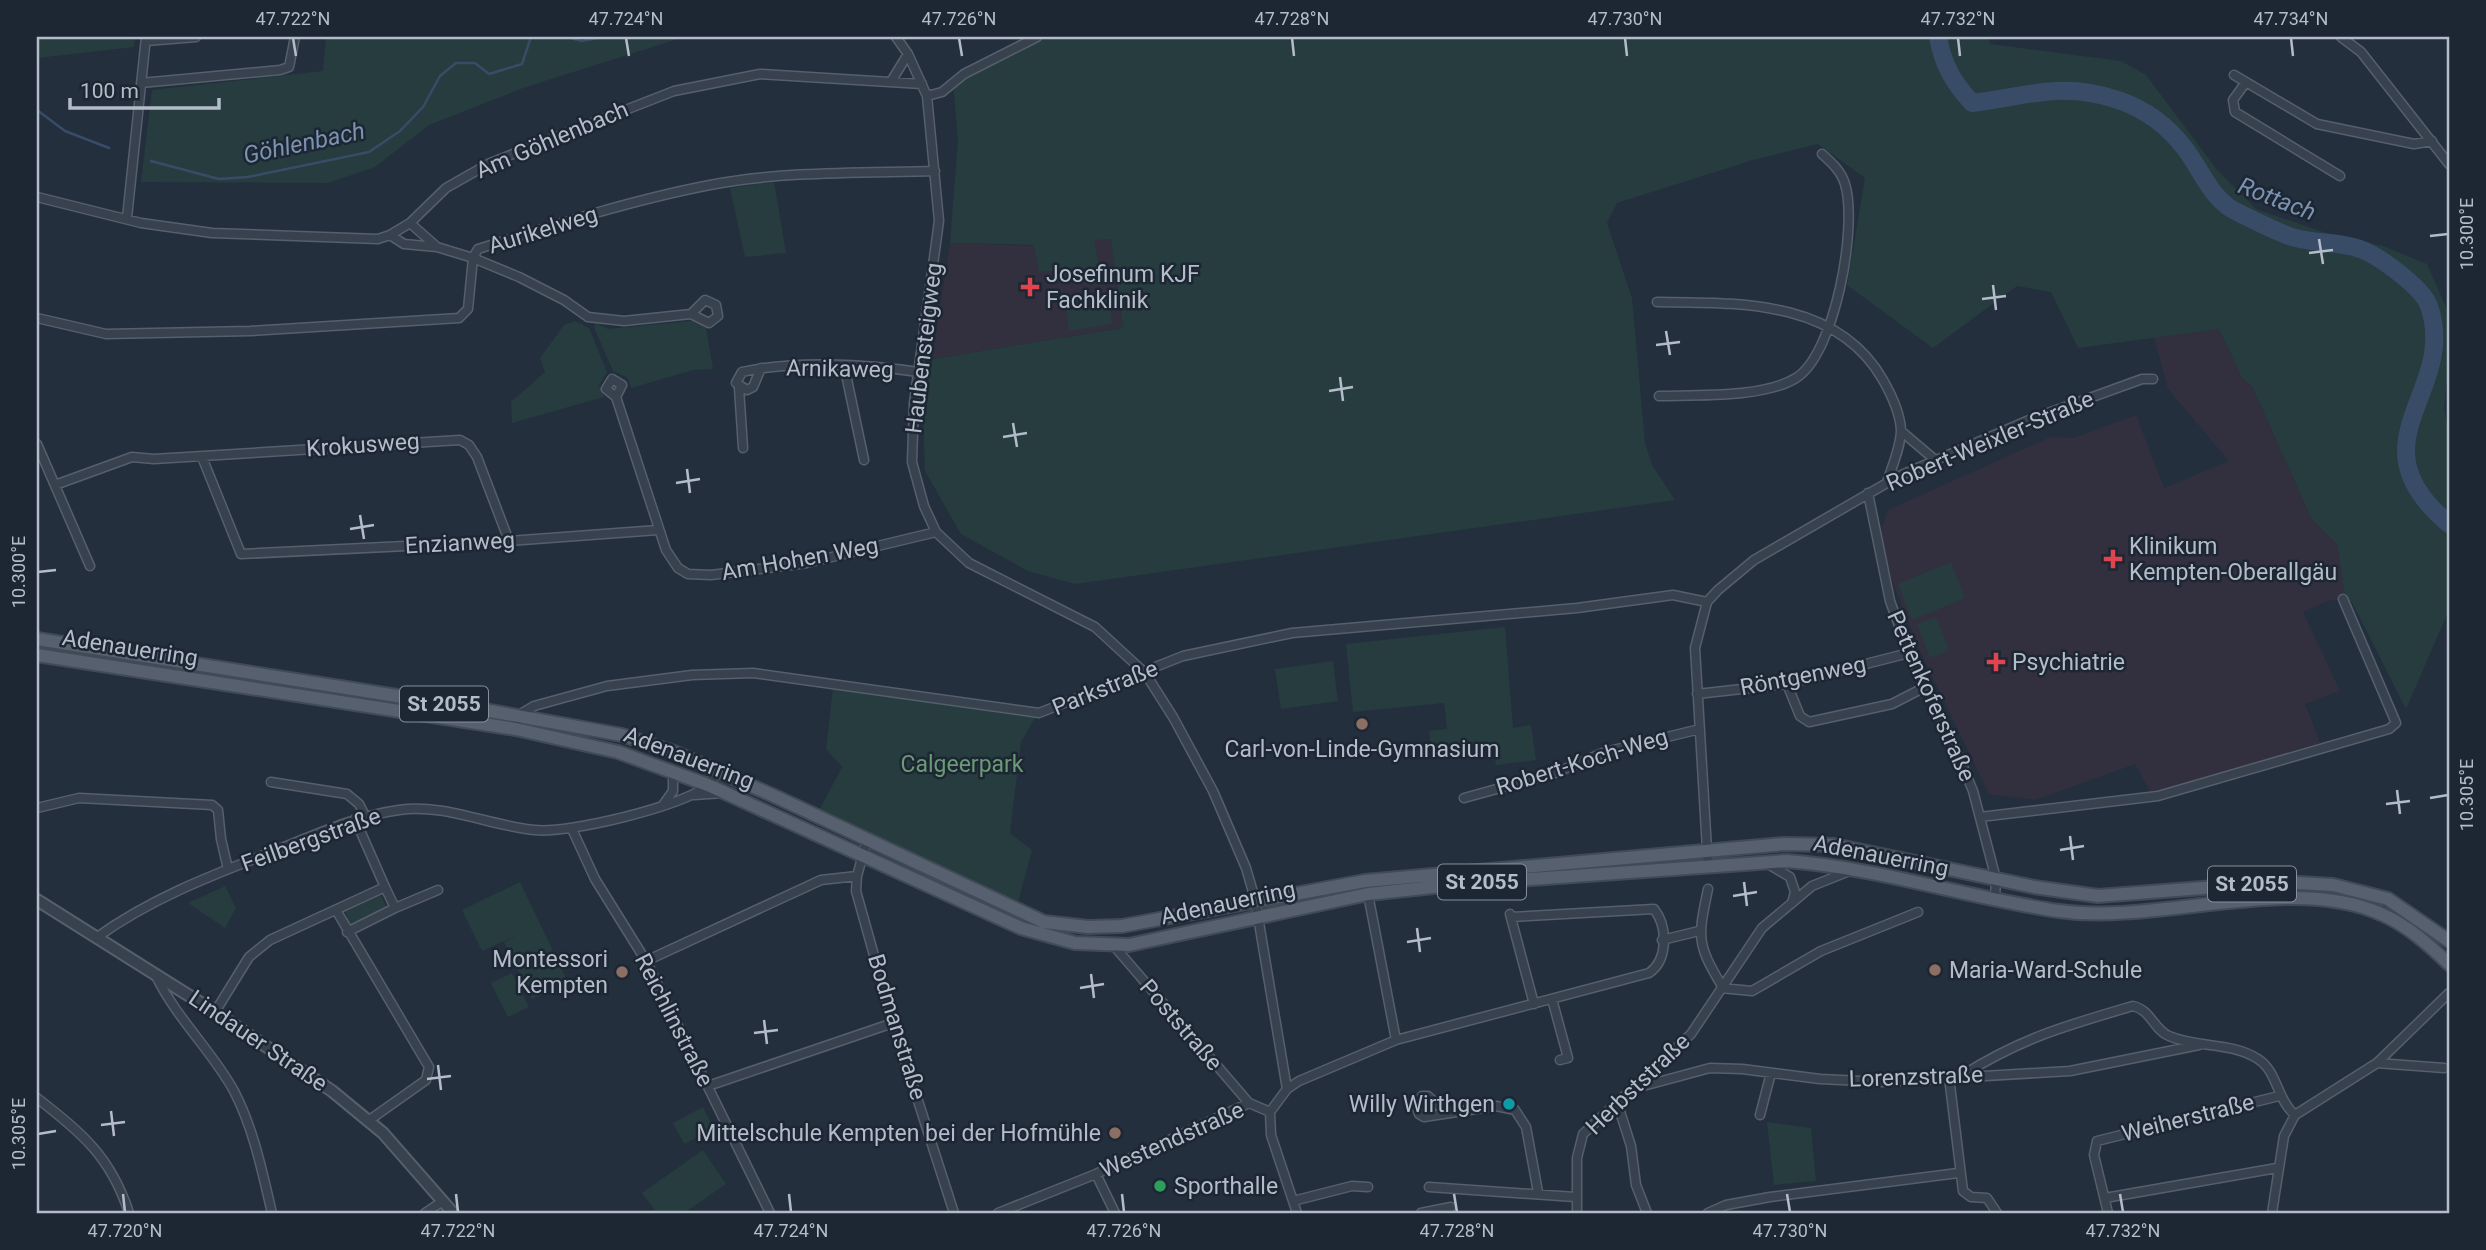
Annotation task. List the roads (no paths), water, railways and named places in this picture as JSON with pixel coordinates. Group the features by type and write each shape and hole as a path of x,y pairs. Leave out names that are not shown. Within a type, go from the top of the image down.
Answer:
{"main road":[{"name":"Adenauerring","path":"37,639 519,715 622,735 717,771 1044,922 1088,927 1122,926 1255,899 1365,881 1784,844 1834,845 1996,879 2098,896 2281,881 2333,884 2388,899 2449,941"},
{"name":"Adenauerring","path":"37,654 516,729 606,749 673,769 1032,932 1075,943 1114,946 1368,894 1461,884 1765,863 1830,864 1995,899 2060,911 2098,914 2308,898 2357,906 2381,914 2422,940 2449,964"}],"street":[{"path":"127,218 146,39 196,37"},
{"path":"141,83 280,71 289,67 292,61 295,37"},
{"name":"Haubensteigweg","path":"897,37 908,54 927,96 939,221 918,372 912,462 925,506 936,531 970,563 1095,626 1145,673 1213,791 1246,868 1255,899 1287,1089"},
{"path":"927,96 942,92 964,74 1037,37"},
{"path":"2341,37 2361,52 2449,164"},
{"path":"892,80 908,54"},
{"name":"Am Göhlenbach","path":"37,197 127,218 212,233 364,239 390,235 410,223 446,188 490,163 674,91 713,81 760,74 892,80 922,84"},
{"path":"2234,75 2316,124 2414,144 2432,141"},
{"path":"2246,82 2233,100 2235,112 2340,176"},
{"path":"1659,396 1733,393 1793,380 1811,366 1822,349 1830,325 1846,251 1849,218 1844,183 1835,165 1822,154"},
{"name":"Aurikelweg","path":"37,318 106,334 250,331 459,318 468,309 472,258 478,249 559,223 712,184 836,174 935,171"},
{"path":"410,223 437,247"},
{"path":"390,235 404,244 437,247 472,258 530,283 588,317 624,321 691,314"},
{"path":"1657,302 1753,305 1797,313 1830,325 1873,363 1891,394 1901,431 1888,482"},
{"path":"844,365 864,460"},
{"name":"Arnikaweg","path":"761,368 753,387 739,387 737,378 742,372 761,368 873,365 918,372"},
{"name":"Robert-Weixler-Straße","path":"1708,866 1695,648 1707,602 1729,579 1754,560 1868,493 1934,459 2029,420 2141,379 2153,379"},
{"path":"739,387 743,448"},
{"name":"Am Hohen Weg","path":"616,397 670,560 678,568 697,576 807,563 936,531"},
{"path":"1901,431 1934,459"},
{"name":"Krokusweg","path":"55,485 132,457 202,457 460,440 469,445 477,457 509,541"},
{"path":"37,444 90,566"},
{"name":"Enzianweg","path":"202,457 240,554 509,541 658,530"},
{"name":"Pettenkoferstraße","path":"1868,493 1883,575 1909,653 1960,759 1980,817 1996,879 1995,899"},
{"name":"Parkstraße","path":"519,715 534,706 607,686 692,675 752,673 1039,713 1183,656 1292,633 1577,608 1673,595 1707,602"},
{"path":"1980,817 2158,796 2389,729 2396,723 2343,599"},
{"name":"Röntgenweg","path":"1697,694 1787,684 1909,653"},
{"path":"1787,684 1800,716 1809,722 1892,704 1926,687"},
{"path":"516,729 519,715"},
{"name":"Robert-Koch-Weg","path":"1464,798 1555,774 1605,752 1700,729"},
{"path":"663,805 673,791 673,769"},
{"path":"708,785 717,771"},
{"path":"271,782 347,794 359,804 365,817"},
{"name":"Feilbergstraße","path":"96,938 132,912 228,869 355,819 401,809 440,810 536,831 572,829 663,805 708,785"},
{"name":"Feilbergstraße","path":"688,795 726,793"},
{"path":"37,808 79,798 212,806 218,810 220,839 228,869"},
{"path":"355,819 395,908"},
{"name":"Reichlinstraße","path":"572,829 595,879 646,961 770,1213"},
{"name":"Bodmanstraße","path":"867,840 857,876 856,891 893,1023 954,1213"},
{"path":"1765,863 1790,877 1795,892 1791,905"},
{"name":"Herbststraße","path":"1577,1213 1577,1158 1583,1134 1691,1034 1762,928 1812,886 1834,875 1857,870"},
{"path":"646,961 821,880 857,876"},
{"path":"215,1012 249,957 259,948 283,932 385,887"},
{"path":"1708,889 1699,931 1706,960 1721,987 1752,991 1821,950 1918,912"},
{"path":"347,932 438,890"},
{"path":"1368,894 1396,1040"},
{"name":"Lindauer Straße","path":"37,900 215,1012 332,1091 402,1153 453,1213"},
{"path":"1534,1004 1511,915 1643,908 1654,909 1660,917 1662,940 1699,931"},
{"path":"336,910 429,1067 426,1080 368,1121"},
{"name":"Westendstraße","path":"999,1213 1096,1174 1249,1103 1270,1112 1287,1089 1341,1061 1396,1040 1649,973 1659,966 1663,958 1662,940"},
{"name":"Poststraße","path":"1114,946 1249,1103"},
{"path":"154,973 170,1006 233,1089 254,1135 272,1213"},
{"path":"2272,1213 2284,1136 2295,1115 2377,1063 2449,993"},
{"path":"1552,999 1568,1058 1560,1060"},
{"path":"1963,1075 2017,1043 2055,1028 2133,1006 2143,1009 2165,1034 2200,1045 2238,1050 2259,1059 2274,1075 2279,1096 2295,1115"},
{"path":"708,1086 893,1023"},
{"name":"Lorenzstraße","path":"1632,1089 1710,1068 1883,1082 1963,1075 2070,1071 2200,1045"},
{"path":"2377,1063 2444,1068"},
{"path":"1760,1115 1771,1073"},
{"path":"1949,1077 1958,1173 1966,1195 1987,1198 1997,1213"},
{"name":"Weiherstraße","path":"2105,1198 2094,1155 2097,1141 2279,1096"},
{"path":"37,1098 99,1151 113,1172 129,1213"},
{"path":"1617,1102 1632,1146 1636,1185 1647,1213"},
{"path":"1447,1113 1496,1107 1516,1110 1526,1127 1538,1192"},
{"path":"1270,1112 1271,1135 1297,1213"},
{"path":"2108,1213 2105,1198 2277,1168"},
{"path":"1708,1213 1726,1205 1770,1196 1958,1173"},
{"path":"1096,1174 1115,1213"},
{"path":"1293,1201 1353,1186 1368,1186"},
{"path":"1429,1187 1538,1192 1575,1197"},
{"path":"425,1213 443,1201"},
{"path":"1421,1213 1451,1207"}],"waterway":[{"name":"Göhlenbach","path":"151,161 219,179 248,177 369,152 400,131 423,107 440,76 456,63 475,63 489,74 522,64 531,37"},
{"name":"Göhlenbach","path":"568,37 581,41 604,37"},
{"name":"Rottach","path":"1938,37 1950,73 1972,103 2045,92 2080,91 2128,104 2156,120 2172,134 2215,194 2230,208 2292,237 2344,245 2368,252 2418,290 2429,306 2434,337 2431,365 2407,441 2408,467 2421,494 2449,524"},
{"name":"Göhlenbach","path":"37,110 65,131 109,148"}],"place":[{"name":"Josefinum KJF Fachklinik","path":"1030,287"},
{"name":"Klinikum Kempten-Oberallgäu","path":"2113,559"},
{"name":"Psychiatrie","path":"1996,662"},
{"name":"Carl-von-Linde-Gymnasium","path":"1362,724"},
{"name":"Maria-Ward-Schule","path":"1935,970"},
{"name":"Montessori Kempten","path":"622,972"},
{"name":"Willy Wirthgen","path":"1509,1104"},
{"name":"Mittelschule Kempten bei der Hofmühle","path":"1115,1133"},
{"name":"Sporthalle","path":"1160,1186"}],"park label":[{"name":"Calgeerpark","path":"962,764"}]}
